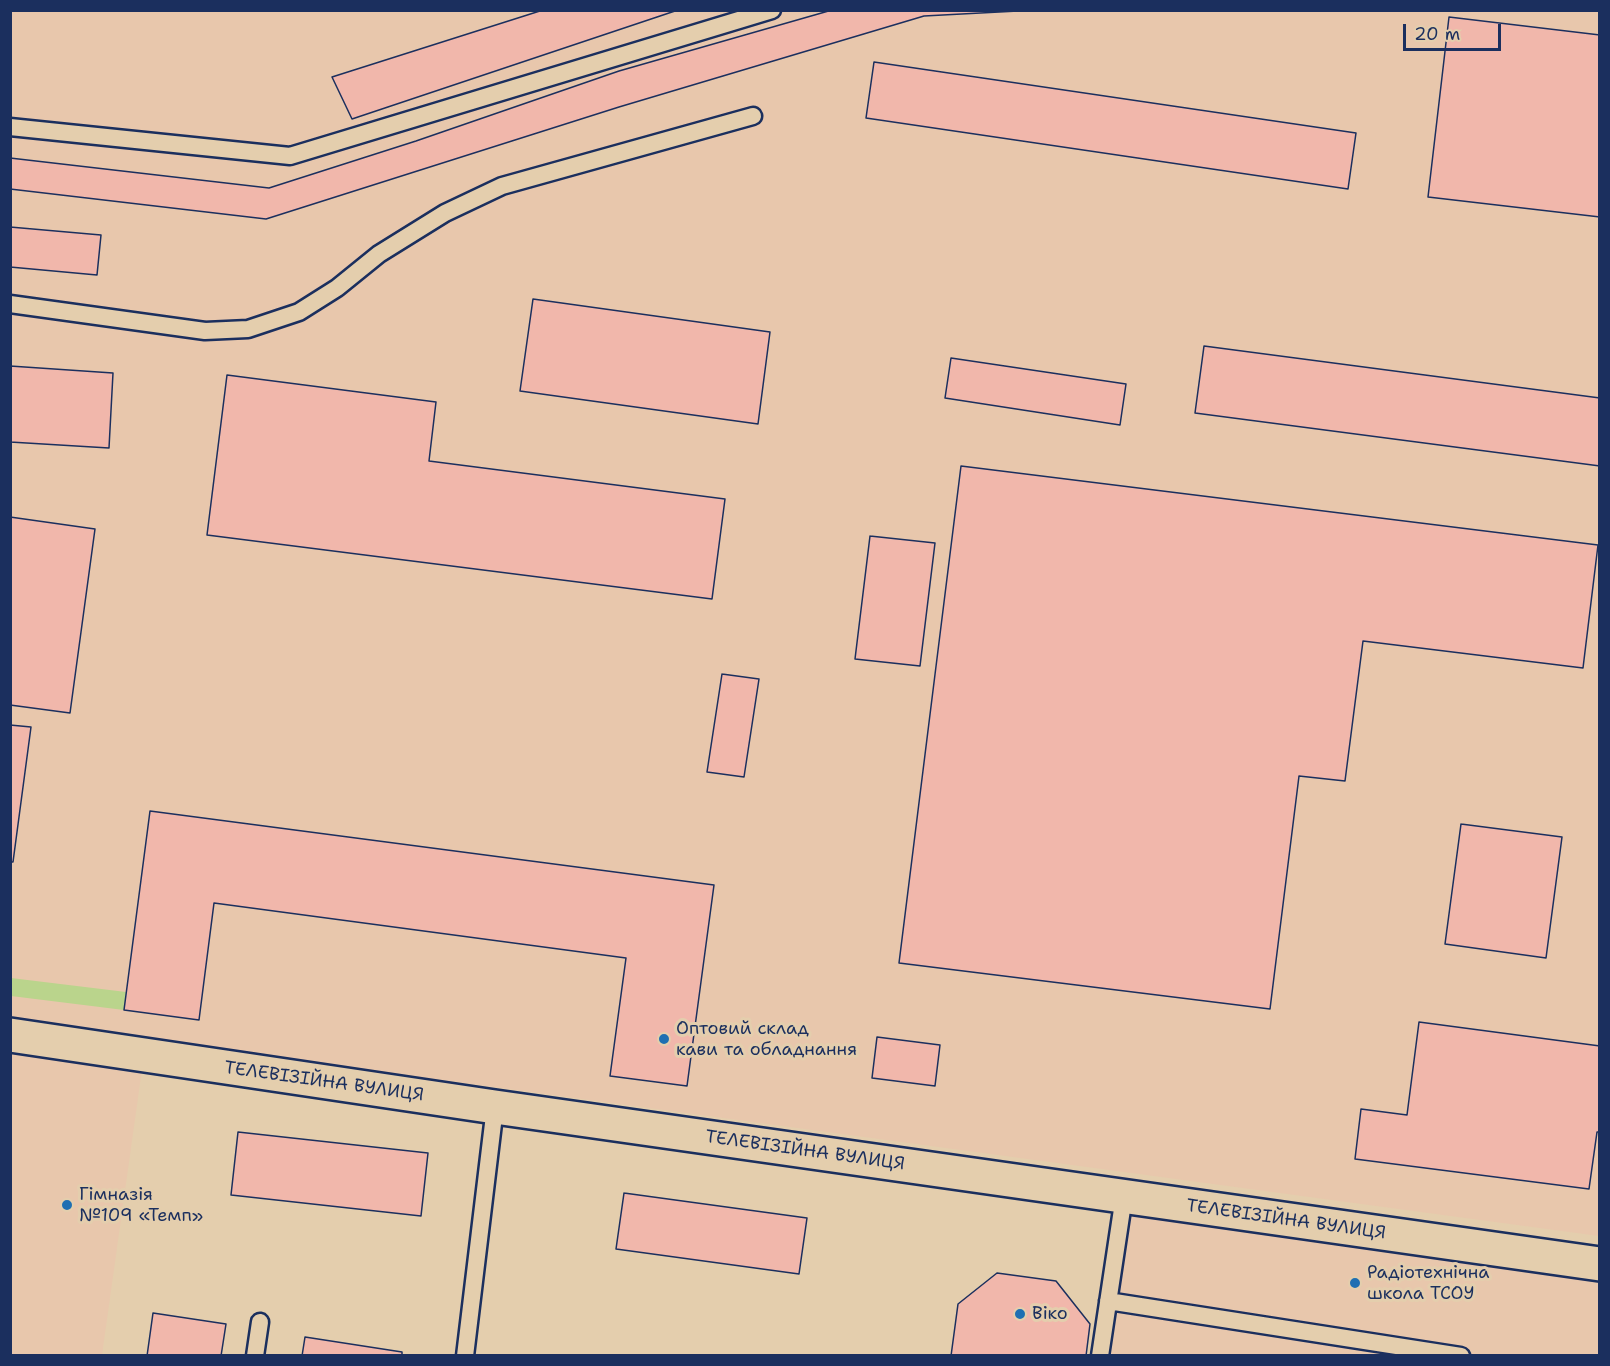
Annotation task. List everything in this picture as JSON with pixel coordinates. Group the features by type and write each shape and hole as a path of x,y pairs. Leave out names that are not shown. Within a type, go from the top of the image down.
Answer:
{"street":[{"name":"ТЕЛЕВІЗІЙНА ВУЛИЦЯ","path":"10,1035 495,1107 1599,1264"}],"lane":[{"path":"10,127 290,156 772,10"},
{"path":"10,304 205,331 248,329 299,312 337,288 379,254 445,213 502,186 753,116"},
{"path":"465,1356 495,1107"},
{"path":"1100,1356 1124,1197"},
{"path":"1108,1301 1461,1356"},
{"path":"255,1356 260,1322"}],"shaded area":[{"path":"10,11 1599,11 1599,1236 11,1022"},
{"name":"Гімназія №109 «Темп»","path":"11,1035 144,1055 102,1355 11,1356"},
{"name":"Радіотехнічна школа ТСОУ","path":"1124,1196 1599,1264 1599,1355 1100,1356"}],"green space":[{"path":"11,978 126,992 124,1010 11,996"}],"building":[{"path":"543,10 678,10 352,119 332,77"},
{"path":"832,10 1037,10 924,16 619,107 266,219 10,189 10,158 269,188 416,141 619,71"},
{"path":"1449,17 1600,35 1600,217 1428,197"},
{"path":"874,62 1356,133 1348,189 866,118"},
{"path":"10,227 101,235 97,275 10,267"},
{"path":"533,299 770,332 758,424 520,391"},
{"path":"1204,346 1600,398 1600,466 1195,413"},
{"path":"951,358 1126,384 1120,425 945,398"},
{"path":"10,366 113,373 109,448 10,442"},
{"path":"227,375 436,402 429,461 725,499 712,599 207,535"},
{"path":"961,466 1598,545 1583,668 1363,641 1345,781 1299,776 1270,1009 899,963"},
{"path":"10,517 95,529 70,713 10,705"},
{"path":"870,536 935,543 920,666 855,659"},
{"path":"722,674 759,679 744,777 707,772"},
{"path":"10,725 31,727 13,862 10,862"},
{"path":"150,811 714,885 687,1086 610,1076 626,958 214,903 199,1020 124,1010"},
{"path":"1461,824 1562,837 1546,958 1445,944"},
{"path":"1419,1022 1600,1046 1600,1132 1597,1132 1589,1189 1355,1159 1361,1109 1407,1115"},
{"path":"877,1037 940,1045 935,1086 872,1078"},
{"path":"238,1132 428,1153 421,1216 231,1195"},
{"path":"624,1193 807,1218 799,1274 616,1249"},
{"name":"Віко","path":"997,1273 1056,1281 1090,1324 1086,1356 951,1356 958,1304"},
{"path":"153,1313 226,1324 221,1356 147,1356"},
{"path":"305,1337 402,1352 402,1356 302,1356"}],"place":[{"name":"Оптовий склад кави та обладнання","path":"664,1039"},
{"name":"Гімназія №109 «Темп»","path":"67,1205"},
{"name":"Радіотехнічна школа ТСОУ","path":"1355,1283"},
{"name":"Віко","path":"1020,1314"}]}
